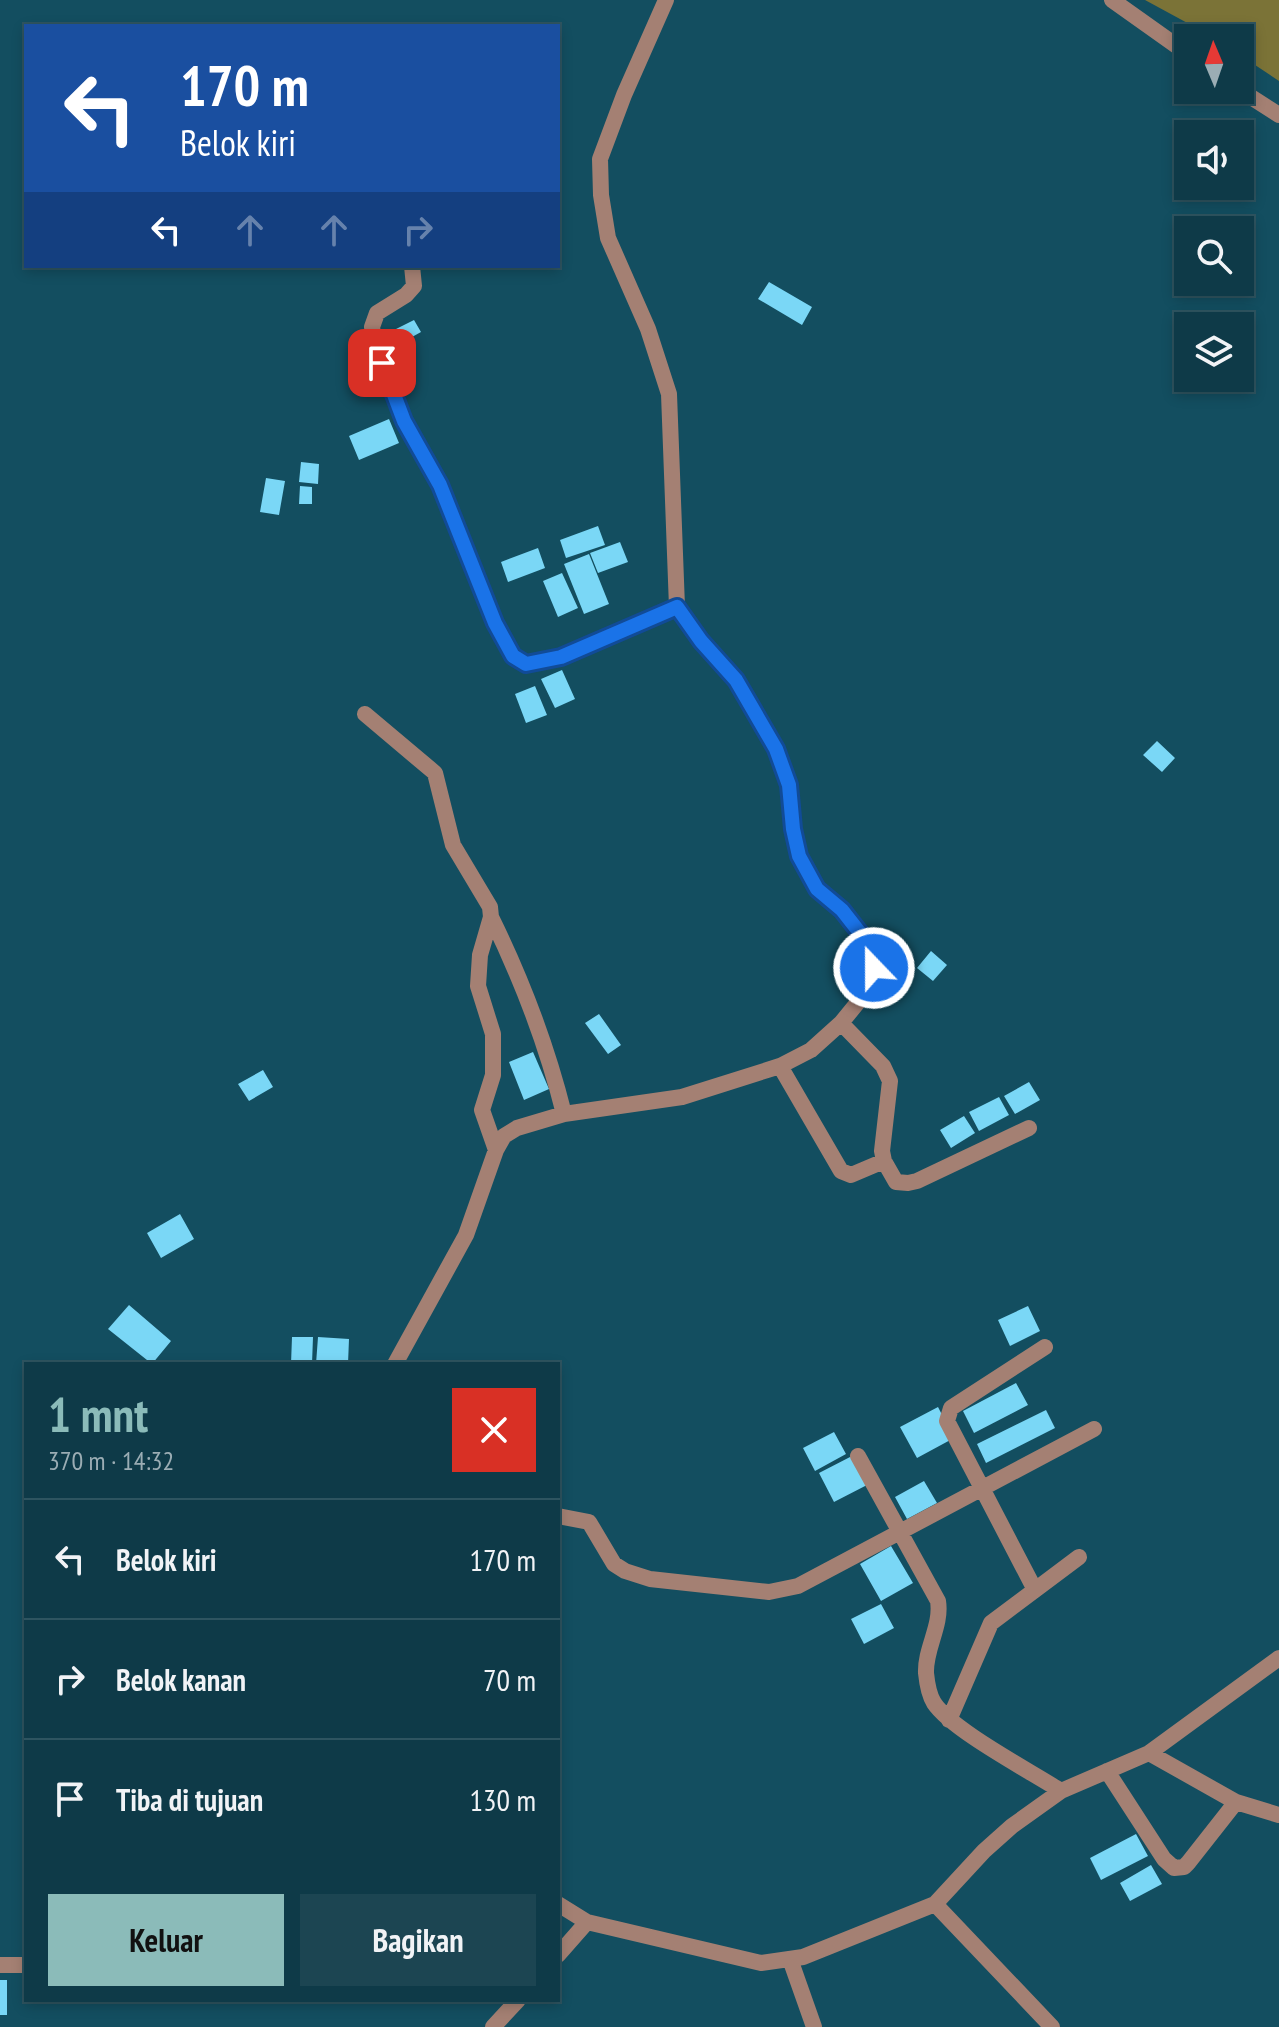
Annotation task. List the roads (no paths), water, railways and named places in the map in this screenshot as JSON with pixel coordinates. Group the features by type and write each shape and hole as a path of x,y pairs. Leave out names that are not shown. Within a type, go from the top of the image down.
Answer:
{"street":[{"path":"396,1362 466,1235 496,1150 504,1136 517,1128 564,1114 682,1097 780,1066 811,1050 841,1023 863,996 874,968 872,954 860,933 842,910 817,889 799,856 789,785 776,749 736,680 701,641 677,607 669,394 648,329 608,238 601,195 600,159 666,0"},
{"path":"1112,0 1174,44"},
{"path":"1254,99 1279,115"},
{"path":"412,268 414,286 406,295 377,313 372,327 375,346 404,421 440,485 495,623 513,656 526,664 561,657 677,607"},
{"path":"365,714 435,773 453,845 486,898 491,917 515,965 555,1076 564,1114"},
{"path":"491,917 480,955 478,986 493,1034 493,1075 482,1110 496,1150"},
{"path":"841,1023 883,1066 890,1081 882,1151 896,1182 908,1183 1029,1128"},
{"path":"780,1066 841,1171 851,1175 884,1161"},
{"path":"1035,1590 947,1421 947,1415 951,1408 1045,1347"},
{"path":"560,1516 589,1522 614,1564 625,1571 650,1579 769,1592 798,1586 1094,1429"},
{"path":"858,1456 938,1601 940,1611 926,1666 933,1701 949,1720 1061,1791"},
{"path":"949,1720 991,1623 1079,1557"},
{"path":"560,1905 587,1922 761,1963 803,1957 935,1904 1012,1826 1061,1791 1149,1753 1279,1658"},
{"path":"1149,1753 1236,1802 1279,1815"},
{"path":"1107,1771 1164,1859 1174,1868 1184,1867 1188,1863 1236,1802"},
{"path":"935,1904 1052,2027"},
{"path":"560,1953 587,1922"},
{"path":"790,1959 814,2027"},
{"path":"0,1965 24,1965"},
{"path":"493,2027 516,2002"}]}
